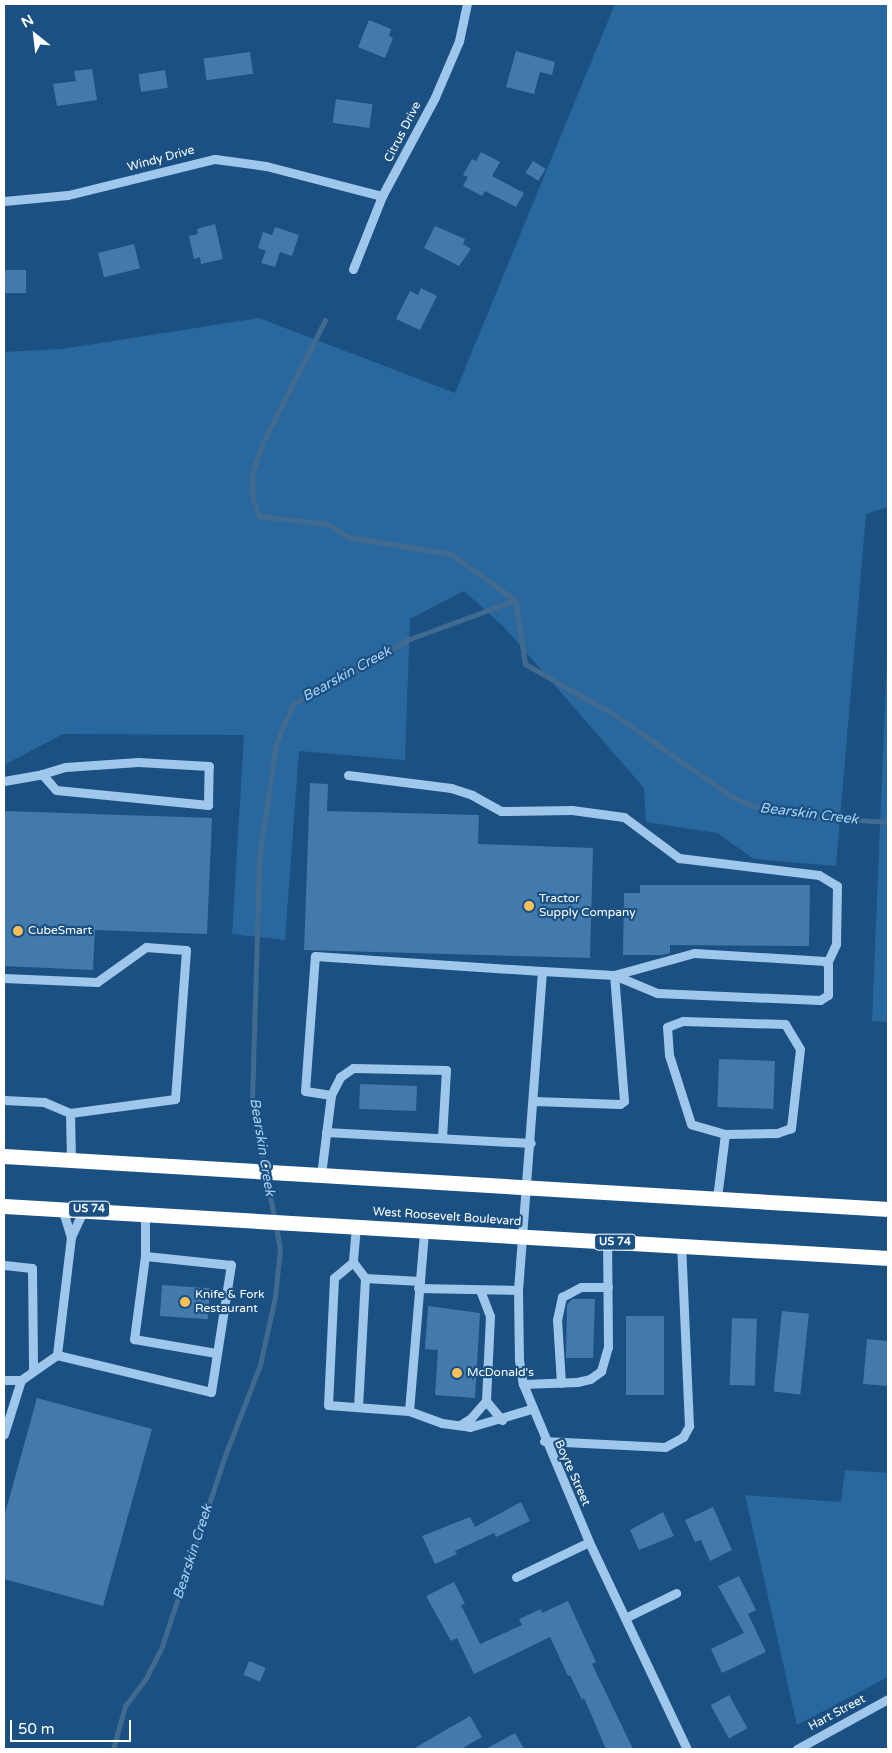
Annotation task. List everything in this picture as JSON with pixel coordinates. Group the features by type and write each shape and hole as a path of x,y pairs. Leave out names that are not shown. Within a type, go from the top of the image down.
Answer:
{"highway":[{"path":"4,1156 888,1208"},
{"name":"West Roosevelt Boulevard","path":"4,1206 62,1207 523,1238 888,1258"}],"street":[{"name":"Citrus Drive","path":"353,269 382,196 435,97 459,41 467,4"},
{"name":"Windy Drive","path":"4,200 68,195 215,159 266,166 382,196"},
{"path":"4,781 42,774 65,766 138,762 209,766 208,805 105,792 56,790 42,774"},
{"path":"348,775 451,788 472,795 501,811 572,810 624,818 679,858 819,875 837,886 836,944 827,962 828,995 820,1000 655,993 614,975"},
{"path":"4,978 97,982 146,947 186,950 175,1099 70,1113 44,1102 4,1100"},
{"path":"331,1096 305,1091 315,956 614,975 688,953 827,962"},
{"name":"Boyte Street","path":"542,971 528,1187 518,1290 523,1384 531,1409 589,1542 687,1749"},
{"path":"534,1101 620,1104 624,1101 614,975"},
{"path":"684,1021 785,1024 800,1049 791,1128 776,1134 725,1134 691,1124 669,1056 668,1026 684,1021"},
{"path":"318,1175 331,1096 340,1077 353,1068 447,1070 442,1138"},
{"path":"70,1113 72,1160"},
{"path":"326,1132 531,1143"},
{"path":"717,1198 725,1134"},
{"path":"62,1207 71,1237"},
{"path":"57,1355 71,1237 84,1209"},
{"path":"145,1213 145,1256 134,1339 216,1353"},
{"path":"349,1226 353,1262 365,1278 358,1407"},
{"path":"409,1412 424,1231"},
{"path":"523,1384 561,1383 590,1379 601,1371 608,1347 608,1242"},
{"path":"544,1440 665,1447 683,1437 689,1426 681,1246"},
{"path":"4,1434 21,1380 57,1355 211,1392 231,1265 145,1256"},
{"path":"353,1262 334,1278 328,1405 409,1412 442,1423 480,1426 531,1409"},
{"path":"4,1265 32,1268 34,1370"},
{"path":"365,1278 480,1290 518,1290"},
{"path":"561,1383 557,1320 562,1297 580,1286 608,1287"},
{"path":"460,1425 471,1418 486,1401 490,1316 480,1290"},
{"path":"4,1380 21,1380"},
{"path":"486,1401 502,1420"},
{"path":"516,1577 589,1542"},
{"path":"625,1618 676,1593"},
{"name":"Hart Street","path":"797,1749 809,1746 888,1699"}],"shaded area":[{"path":"615,4 888,4 888,507 866,514 836,866 754,859 717,833 646,822 644,788 504,627 464,591 410,619 405,760 299,751 285,940 232,934 244,735 63,734 4,765 4,352 62,349 259,318 455,393"},
{"path":"888,633 888,1022 872,1021"},
{"path":"845,1470 888,1473 888,1677 797,1725 745,1495 841,1502"}],"building":[{"path":"369,20 391,29 389,36 393,38 385,58 358,47"},
{"path":"516,51 555,62 552,75 540,72 534,94 506,87"},
{"path":"250,52 253,74 207,80 203,59"},
{"path":"92,69 97,100 57,106 53,84 76,81 74,71"},
{"path":"165,70 168,88 141,92 138,74"},
{"path":"336,99 373,104 369,128 333,123"},
{"path":"481,152 500,162 492,176 524,193 516,207 485,191 482,196 463,186 468,177 463,175 472,159 476,161"},
{"path":"533,161 546,169 538,181 526,173"},
{"path":"215,224 223,259 201,264 200,257 194,259 189,236 198,234 197,229"},
{"path":"435,226 465,239 463,244 471,249 459,266 424,248"},
{"path":"275,227 299,235 292,256 280,252 275,267 261,263 266,251 258,248 263,232 272,235"},
{"path":"134,244 140,268 104,277 98,253"},
{"path":"4,270 26,270 26,293 4,293"},
{"path":"421,288 437,296 420,330 396,319 410,291 418,295"},
{"path":"310,783 328,784 327,811 479,815 478,844 593,848 590,958 304,950"},
{"path":"4,811 212,818 207,934 95,930 93,970 4,966"},
{"path":"640,885 810,885 809,946 670,945 670,953 662,955 623,955 624,893 640,893"},
{"path":"719,1059 775,1061 773,1109 717,1107"},
{"path":"360,1084 417,1086 416,1111 359,1109"},
{"name":"Knife & Fork Restaurant","path":"162,1285 210,1288 208,1319 160,1316"},
{"path":"572,1299 595,1299 593,1358 566,1358 567,1305"},
{"name":"McDonald's","path":"428,1306 480,1313 475,1398 435,1395 438,1350 425,1349"},
{"path":"782,1311 809,1314 800,1394 774,1392"},
{"path":"626,1316 664,1316 664,1395 626,1395"},
{"path":"732,1318 757,1319 755,1386 730,1385"},
{"path":"867,1339 888,1341 888,1386 863,1384"},
{"path":"37,1398 152,1429 103,1606 4,1579 4,1517"},
{"path":"521,1502 530,1521 496,1537 494,1533 455,1551 457,1554 435,1564 422,1536 470,1517 475,1527"},
{"path":"713,1507 732,1550 710,1561 701,1540 695,1542 685,1520"},
{"path":"663,1512 674,1536 639,1550 630,1530"},
{"path":"739,1576 756,1610 748,1614 766,1652 722,1673 711,1649 744,1633 718,1586"},
{"path":"454,1582 465,1604 461,1605 480,1644 522,1625 519,1619 541,1609 542,1613 568,1601 596,1662 592,1664 633,1749 606,1749 584,1698 582,1700 570,1675 568,1676 550,1637 474,1674 457,1638 451,1641 426,1596"},
{"path":"249,1661 266,1668 260,1682 243,1675"},
{"path":"729,1695 747,1728 729,1738 711,1705"},
{"path":"470,1716 482,1737 461,1749 413,1749"},
{"path":"515,1733 524,1749 486,1749"}],"waterway":[{"path":"325,320 263,443 252,473 253,499 259,516 328,524 348,537 451,554 515,600 525,664 615,715 732,797 753,806 813,817 888,822"},
{"name":"Bearskin Creek","path":"113,1749 125,1706 146,1678 162,1646 226,1453 260,1365 275,1297 280,1249 252,1101 259,859 276,744 293,704 332,680 372,663 407,640 515,600"}],"place":[{"name":"Tractor Supply Company","path":"529,906"},
{"name":"CubeSmart","path":"18,931"},
{"name":"Knife & Fork Restaurant","path":"185,1302"},
{"name":"McDonald's","path":"457,1373"}]}
